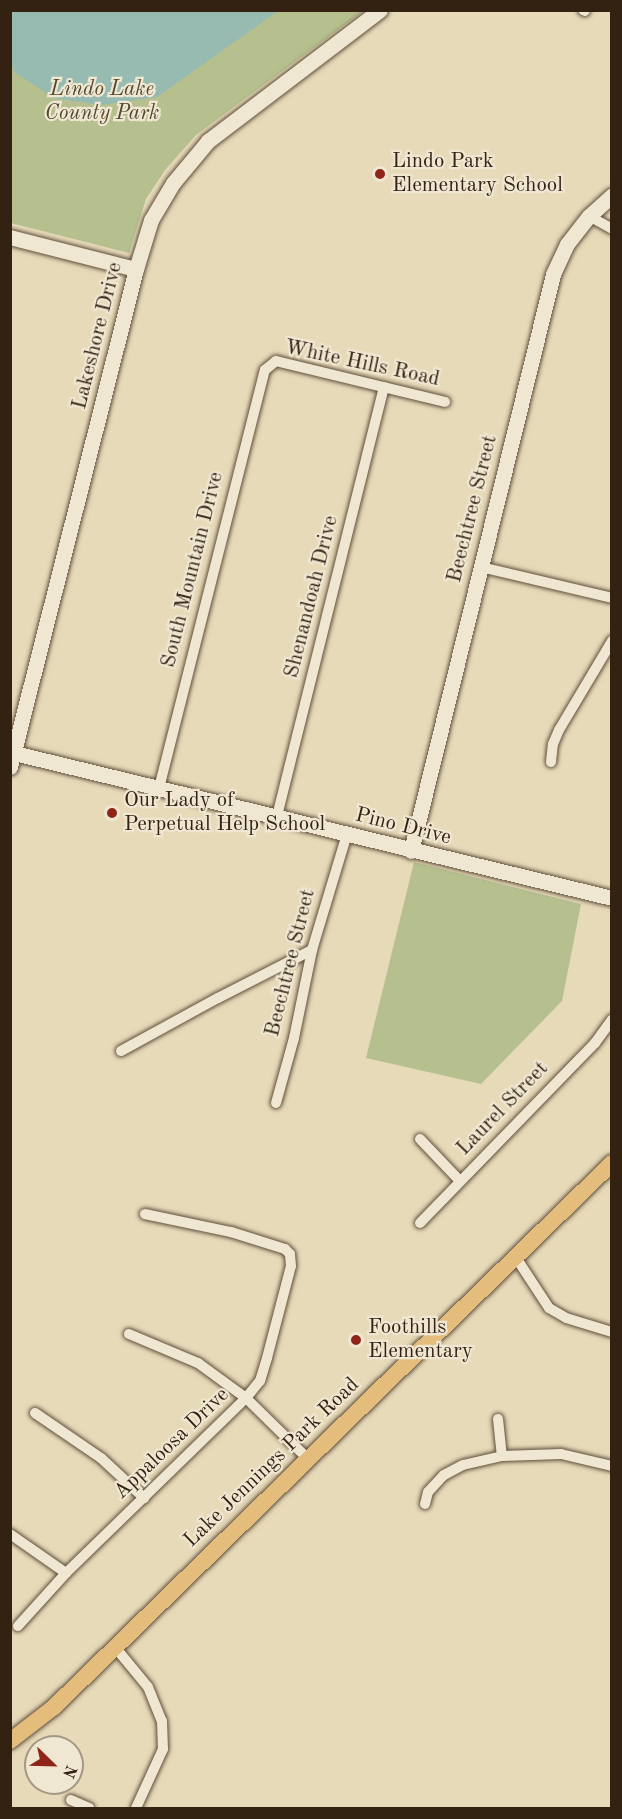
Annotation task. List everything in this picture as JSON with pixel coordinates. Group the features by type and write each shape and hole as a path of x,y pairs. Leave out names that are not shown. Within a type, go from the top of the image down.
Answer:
{"main road":[{"name":"Lake Jennings Park Road","path":"10,1741 54,1707 612,1163"}],"street":[{"name":"Lakeshore Drive","path":"12,758 136,268 161,201 184,168 208,141 257,101 380,10"},
{"name":"Beechtree Street","path":"411,851 553,274 567,244 589,216 612,195"},
{"path":"589,216 612,229"},
{"path":"10,237 136,268"},
{"name":"White Hills Road","path":"270,364 276,361 446,402"},
{"name":"South Mountain Drive","path":"159,788 258,390 265,370 270,364"},
{"name":"Shenandoah Drive","path":"278,816 384,387"},
{"path":"481,567 612,598"},
{"path":"551,762 553,744 559,730 612,641"},
{"name":"Pino Drive","path":"12,758 159,788 612,898"},
{"name":"Beechtree Street","path":"276,1102 294,1038 312,950 347,834"},
{"path":"122,1051 312,950"},
{"name":"Laurel Street","path":"420,1223 595,1043 612,1020"},
{"path":"420,1139 460,1181"},
{"name":"Appaloosa Drive","path":"18,1626 66,1573 246,1398 260,1381 291,1266 290,1254 285,1249 231,1232 145,1214"},
{"path":"515,1257 549,1308 566,1318 612,1332"},
{"path":"129,1334 198,1364 246,1398 309,1460"},
{"path":"35,1413 101,1458 144,1498"},
{"path":"498,1419 502,1456"},
{"path":"425,1504 428,1492 444,1475 463,1465 502,1456 561,1454 612,1466"},
{"path":"10,1534 66,1573"},
{"path":"116,1647 148,1687 162,1721 163,1749 136,1809"},
{"path":"71,1800 89,1809"}],"green space":[{"name":"Lindo Lake County Park","path":"11,11 363,11 196,135 165,170 146,199 129,253 11,223"},
{"path":"414,862 581,904 562,1001 481,1084 366,1058"}],"water":[{"path":"10,11 278,11 157,97 100,105 54,98 14,72 11,61"}],"place":[{"name":"Lindo Park Elementary School","path":"380,174"},
{"name":"Our Lady of Perpetual Help School","path":"112,813"},
{"name":"Foothills Elementary","path":"356,1340"}]}
